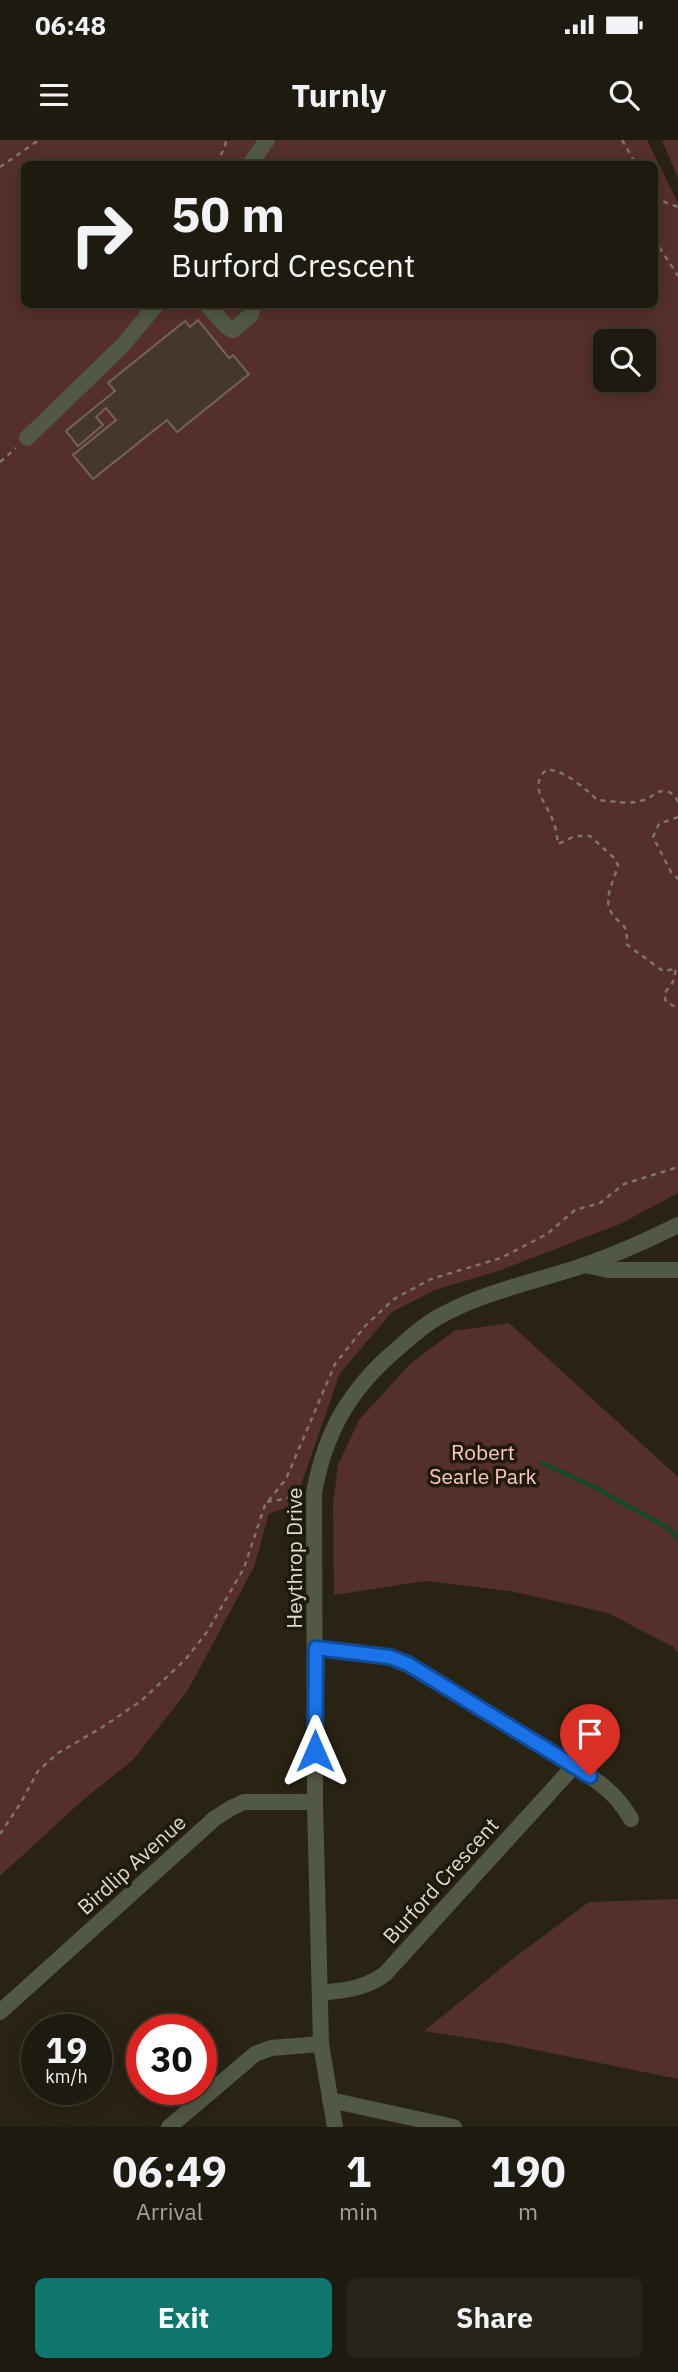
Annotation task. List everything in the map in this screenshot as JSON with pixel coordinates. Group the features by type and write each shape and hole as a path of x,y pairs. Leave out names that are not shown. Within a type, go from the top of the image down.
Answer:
{"street":[{"path":"252,161 267,140"},
{"path":"27,438 123,345 154,308"},
{"path":"210,308 233,330 251,315 252,308"},
{"name":"Heythrop Drive","path":"335,2127 321,2044 315,1802 314,1493 327,1442 342,1411 368,1376 434,1320 467,1304 620,1253 678,1225"},
{"path":"585,1265 608,1270 678,1270"},
{"path":"316,1648 390,1657 408,1664 605,1787 621,1802 631,1819"},
{"name":"Burford Crescent","path":"320,1993 372,1984 384,1974 574,1766"},
{"name":"Birdlip Avenue","path":"0,2012 204,1829 231,1808 244,1802 315,1802"},
{"path":"169,2127 254,2054 271,2048 321,2044"},
{"path":"330,2100 453,2127"}],"path":[{"path":"0,167 39,140"},
{"path":"218,161 226,140"},
{"path":"622,140 634,161"},
{"path":"658,200 678,207"},
{"path":"658,245 678,276"},
{"path":"0,462 27,438"},
{"path":"678,802 670,793 664,791 657,792 643,801 627,803 597,800 587,788 555,769 546,770 538,782 538,791 553,820 558,844 575,836 590,836 618,865 608,899 610,910 622,922 627,934 626,944 663,971 676,968 673,982 664,994 666,1002 678,1006"},
{"path":"678,817 659,824 653,837 671,872 678,879"},
{"path":"268,1502 314,1493"}],"green space":[{"path":"0,140 647,140 657,161 21,161 21,308 658,308 658,162 678,203 678,1193 620,1224 501,1270 435,1290 392,1312 340,1373 294,1505 269,1514 254,1567 188,1690 133,1760 83,1800 0,1876"},
{"path":"662,140 678,140 678,178"},
{"name":"Robert Searle Park","path":"509,1323 678,1477 678,1653 673,1647 608,1613 510,1591 425,1581 334,1595 333,1505 338,1465 359,1420 410,1364 454,1331"},
{"path":"678,1899 678,2079 507,2044 424,2031 510,1961 589,1902"}],"building":[{"path":"198,320 229,358 233,355 249,374 177,432 167,420 93,479 73,455 116,420 106,408 96,417 103,425 78,446 66,431 115,391 108,383 185,321 190,327"}],"waterway":[{"path":"542,1463 594,1487 670,1529 678,1539"}],"route":[{"path":"315,1751 316,1648 390,1657 408,1664 590,1776"}]}
